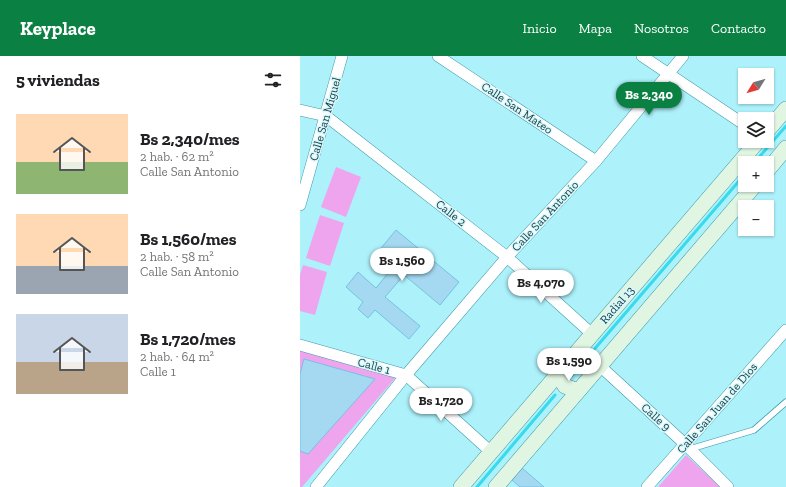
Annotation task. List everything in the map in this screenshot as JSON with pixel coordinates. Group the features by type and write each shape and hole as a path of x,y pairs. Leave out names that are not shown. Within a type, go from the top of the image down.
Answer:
{"main road":[{"path":"774,122 786,108"},
{"name":"Radial 13","path":"461,487 752,148"},
{"path":"774,163 786,148"},
{"path":"496,487 749,192"},
{"path":"559,372 559,377 565,386 575,390 580,388"},
{"path":"546,388 558,390 562,394 566,406"}],"street":[{"name":"Calle San Miguel","path":"300,205 342,56"},
{"name":"Calle San Mateo","path":"438,56 596,161"},
{"path":"642,56 738,120"},
{"name":"Calle San Antonio","path":"316,487 406,375 507,257 596,161 684,56"},
{"name":"Calle 2","path":"300,110 326,116 507,257 592,334"},
{"name":"Calle San Juan de Dios","path":"647,487 687,446 786,330"},
{"name":"Calle 1","path":"300,345 406,375 491,452"},
{"name":"Calle 9","path":"600,366 687,446 728,487"}],"lane":[{"path":"687,446 754,430 786,402"}],"shaded area":[{"path":"336,167 361,177 346,217 321,207"},
{"path":"320,215 344,223 330,266 306,258"},
{"path":"303,265 327,272 315,315 300,311 300,275"},
{"path":"300,349 396,377 302,487 300,487"},
{"path":"686,455 720,487 658,487"}],"building":[{"path":"396,230 459,282 440,305 404,275 385,297 420,326 409,339 375,310 368,318 358,309 363,302 346,287 358,272 376,288 393,267 377,253"},
{"path":"304,359 375,379 308,454 300,451 300,374"},
{"path":"522,468 544,487 520,487 512,480"}],"waterway":[{"path":"760,156 786,126"},
{"path":"567,381 738,182"},
{"path":"477,487 555,395"}]}
